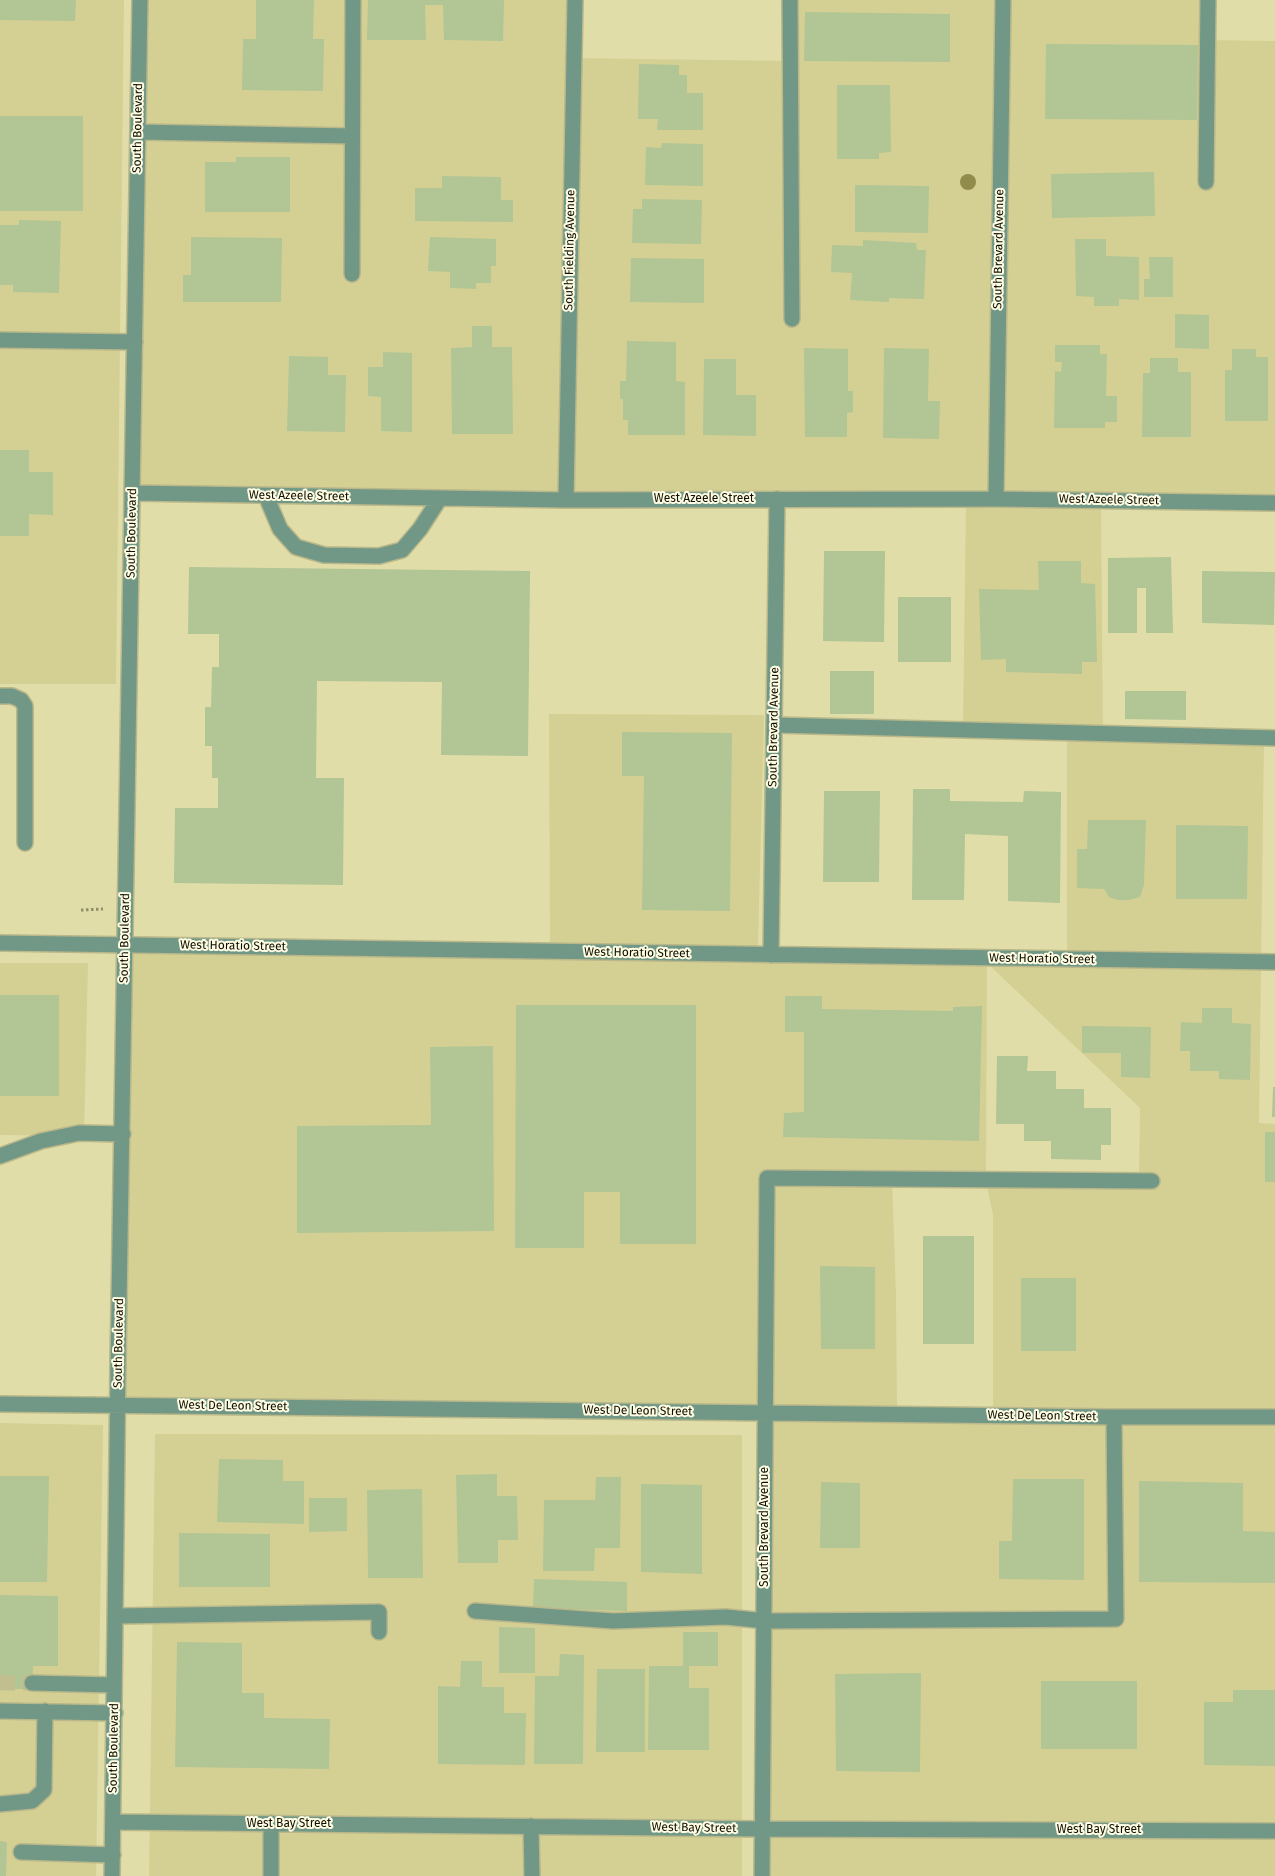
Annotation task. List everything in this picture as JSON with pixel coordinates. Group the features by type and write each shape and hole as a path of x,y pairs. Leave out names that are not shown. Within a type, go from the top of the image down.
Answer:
{"street":[{"name":"South Boulevard","path":"112,1876 140,0"},
{"path":"352,274 353,0"},
{"name":"South Fielding Avenue","path":"566,500 575,0"},
{"path":"790,0 792,319"},
{"name":"South Brevard Avenue","path":"996,499 1003,0"},
{"path":"1206,182 1208,0"},
{"path":"138,132 352,136"},
{"path":"0,340 134,342"},
{"name":"West Azeele Street","path":"132,493 566,500 996,499 1275,503"},
{"path":"266,496 280,529 296,547 324,555 379,556 402,550 420,529 440,498"},
{"name":"South Brevard Avenue","path":"771,955 777,499"},
{"path":"0,696 12,696 21,700 25,706 25,844"},
{"path":"774,725 1275,738"},
{"name":"West Horatio Street","path":"0,944 125,944 1275,962"},
{"path":"0,1156 41,1142 79,1133 123,1134"},
{"name":"South Brevard Avenue","path":"762,1876 767,1178 1152,1181"},
{"name":"West De Leon Street","path":"0,1404 1114,1417 1275,1417"},
{"path":"475,1611 612,1621 726,1617 765,1621 1116,1619 1114,1417"},
{"path":"116,1616 379,1612 379,1632"},
{"path":"32,1683 114,1685"},
{"path":"0,1711 115,1713"},
{"path":"0,1804 32,1800 44,1790 39,1711"},
{"name":"West Bay Street","path":"114,1822 762,1829 1275,1831"},
{"path":"271,1823 271,1876"},
{"path":"531,1826 532,1876"},
{"path":"21,1852 113,1855"}],"shaded area":[{"path":"0,0 124,0 116,684 0,684"},
{"path":"145,0 572,0 571,58 792,61 792,0 1207,0 1207,40 1275,41 1275,496 137,490"},
{"path":"966,503 1101,503 1103,737 1264,740 1259,1123 1275,1124 1275,1415 993,1411 993,1215 986,1182 892,1178 897,1412 126,1398 133,952 1067,954 1067,726 963,724","holes":["987,963 1140,1108 1139,1178 986,1175"]},
{"path":"549,714 764,715 758,946 550,944"},
{"path":"0,963 88,963 84,1136 0,1135"},
{"path":"770,1421 1275,1424 1275,1876 767,1876"},
{"path":"0,1423 103,1425 96,1876 0,1876"},
{"path":"155,1434 742,1435 742,1876 149,1876"}],"building":[{"path":"0,0 76,0 75,21 0,20"},
{"path":"256,0 314,0 313,39 324,39 323,91 242,90 243,39 256,39"},
{"path":"368,0 504,0 503,41 444,40 443,5 425,5 426,40 367,40"},
{"path":"805,12 950,14 950,62 804,61"},
{"path":"1046,44 1198,45 1197,120 1045,119"},
{"path":"639,64 679,65 679,75 687,75 687,93 703,93 703,130 657,130 658,119 638,119"},
{"path":"837,85 890,85 891,152 879,153 879,159 837,159"},
{"path":"0,116 83,116 83,211 0,211"},
{"path":"662,143 703,144 703,186 645,185 646,147 661,148"},
{"path":"236,157 290,157 290,212 205,212 205,162 236,162"},
{"path":"1154,172 1155,216 1052,218 1051,174"},
{"path":"442,176 501,177 501,200 513,200 513,222 415,221 415,188 442,188"},
{"path":"855,185 929,186 928,233 855,232"},
{"path":"642,199 702,200 701,244 632,243 633,209 642,209"},
{"path":"19,220 61,221 59,293 13,292 13,285 0,285 0,225 19,225"},
{"path":"191,237 282,238 281,302 183,302 183,275 191,275"},
{"path":"430,237 496,239 496,266 491,266 491,283 476,283 476,289 450,288 450,272 428,271"},
{"path":"1075,239 1106,239 1106,256 1139,257 1139,300 1119,299 1119,306 1094,306 1094,297 1076,296"},
{"path":"863,240 916,243 917,250 926,250 924,299 889,298 889,302 850,300 852,273 831,272 832,245 863,246"},
{"path":"1149,257 1173,257 1173,297 1144,297 1144,279 1150,279"},
{"path":"631,258 704,259 704,303 630,302"},
{"path":"1175,314 1209,315 1209,349 1175,348"},
{"path":"472,326 492,326 492,347 512,347 513,434 452,434 451,348 472,347"},
{"path":"627,341 676,342 676,381 685,382 685,435 628,435 628,420 623,420 623,399 620,399 620,381 626,381"},
{"path":"1055,345 1100,345 1100,354 1107,354 1106,396 1117,396 1117,422 1105,422 1105,428 1054,428 1055,371 1061,372 1062,362 1055,362"},
{"path":"804,348 848,349 848,391 853,391 853,412 847,413 847,437 805,437"},
{"path":"884,348 929,349 928,401 940,401 939,439 883,438"},
{"path":"1232,349 1256,349 1256,357 1268,357 1268,421 1225,421 1225,370 1232,370"},
{"path":"383,352 412,353 412,432 381,431 381,397 368,396 368,367 383,367"},
{"path":"289,356 328,357 328,375 346,375 345,432 287,431"},
{"path":"1150,358 1178,358 1178,372 1191,372 1191,437 1142,437 1143,373 1150,373"},
{"path":"704,359 736,359 736,395 756,395 756,436 703,435"},
{"path":"0,450 29,450 29,472 53,472 53,515 29,514 29,536 0,536"},
{"path":"824,551 885,551 884,642 823,641"},
{"path":"1171,557 1173,633 1146,633 1146,588 1137,588 1137,633 1108,633 1108,558"},
{"path":"1038,561 1081,561 1081,583 1095,584 1097,662 1082,662 1082,674 1006,672 1006,659 981,660 979,589 1039,590"},
{"path":"189,567 530,571 528,756 441,755 442,682 317,681 316,778 344,778 343,885 174,883 175,808 218,808 218,778 212,778 212,746 205,746 205,707 211,707 212,667 219,667 219,634 188,634"},
{"path":"1202,571 1275,572 1274,625 1202,623"},
{"path":"898,597 951,597 951,662 898,662"},
{"path":"830,671 874,671 874,714 830,714"},
{"path":"1125,691 1186,691 1186,720 1125,719"},
{"path":"622,732 732,733 730,911 642,910 644,776 622,776"},
{"path":"913,789 950,789 950,801 1023,802 1024,791 1061,792 1060,903 1008,901 1008,836 965,834 964,900 912,900"},
{"path":"824,791 880,791 879,882 823,882"},
{"path":"1088,820 1146,820 1144,885 1140,897 1118,900 1109,897 1104,889 1077,888 1077,849 1087,849"},
{"path":"1176,825 1248,826 1247,899 1176,899"},
{"path":"0,995 59,995 59,1096 0,1096"},
{"path":"785,996 822,996 822,1009 953,1011 953,1007 982,1006 979,1141 783,1137 784,1113 804,1112 804,1032 785,1032"},
{"path":"516,1005 696,1005 696,1244 620,1244 620,1192 584,1192 584,1248 515,1248"},
{"path":"1202,1008 1232,1008 1232,1023 1251,1024 1250,1080 1219,1079 1219,1071 1190,1071 1190,1051 1180,1051 1181,1022 1202,1023"},
{"path":"1082,1026 1151,1027 1150,1078 1121,1077 1121,1053 1082,1053"},
{"path":"493,1046 494,1231 297,1233 297,1126 431,1125 430,1047"},
{"path":"997,1056 1028,1056 1027,1071 1056,1071 1056,1089 1084,1089 1084,1108 1111,1108 1111,1145 1101,1145 1101,1160 1051,1159 1051,1141 1024,1141 1024,1124 996,1124"},
{"path":"1273,1087 1275,1087 1275,1117 1272,1117"},
{"path":"1265,1132 1275,1132 1275,1182 1265,1182"},
{"path":"923,1236 974,1236 974,1344 923,1344"},
{"path":"820,1266 875,1267 875,1349 821,1349"},
{"path":"1021,1278 1076,1278 1076,1351 1021,1351"},
{"path":"219,1459 283,1460 283,1481 304,1481 304,1524 217,1522"},
{"path":"497,1474 497,1496 517,1496 518,1540 498,1540 498,1563 458,1563 456,1475"},
{"path":"0,1476 49,1476 47,1582 0,1582"},
{"path":"596,1477 621,1477 620,1548 595,1548 594,1571 543,1571 544,1500 595,1500"},
{"path":"1013,1479 1084,1479 1084,1580 999,1579 999,1541 1012,1541"},
{"path":"1139,1481 1243,1483 1243,1531 1275,1532 1275,1583 1139,1582"},
{"path":"821,1482 860,1483 860,1548 820,1548"},
{"path":"641,1484 702,1485 702,1574 641,1572"},
{"path":"422,1489 423,1578 368,1578 367,1490"},
{"path":"309,1498 347,1498 347,1531 309,1532"},
{"path":"179,1533 270,1534 270,1587 179,1587"},
{"path":"534,1579 627,1582 627,1611 533,1608"},
{"path":"0,1595 58,1596 58,1666 33,1666 32,1689 0,1689"},
{"path":"499,1627 535,1628 535,1673 499,1673"},
{"path":"683,1632 718,1632 718,1666 689,1666 689,1688 709,1688 709,1750 648,1750 649,1666 683,1666"},
{"path":"177,1642 242,1643 242,1693 264,1693 264,1718 330,1719 329,1769 175,1767"},
{"path":"560,1654 584,1655 583,1764 534,1764 535,1676 559,1676"},
{"path":"461,1661 482,1661 482,1687 504,1687 504,1713 526,1713 525,1765 438,1764 438,1686 460,1687"},
{"path":"597,1669 645,1669 645,1752 596,1752"},
{"path":"921,1673 920,1772 836,1771 835,1674"},
{"path":"1041,1681 1137,1681 1137,1749 1041,1749"},
{"path":"1233,1690 1275,1690 1275,1766 1204,1765 1204,1702 1233,1702"},
{"path":"0,1841 7,1842 6,1876 0,1876"}],"tunnel":[{"path":"0,1683 32,1683"}]}
